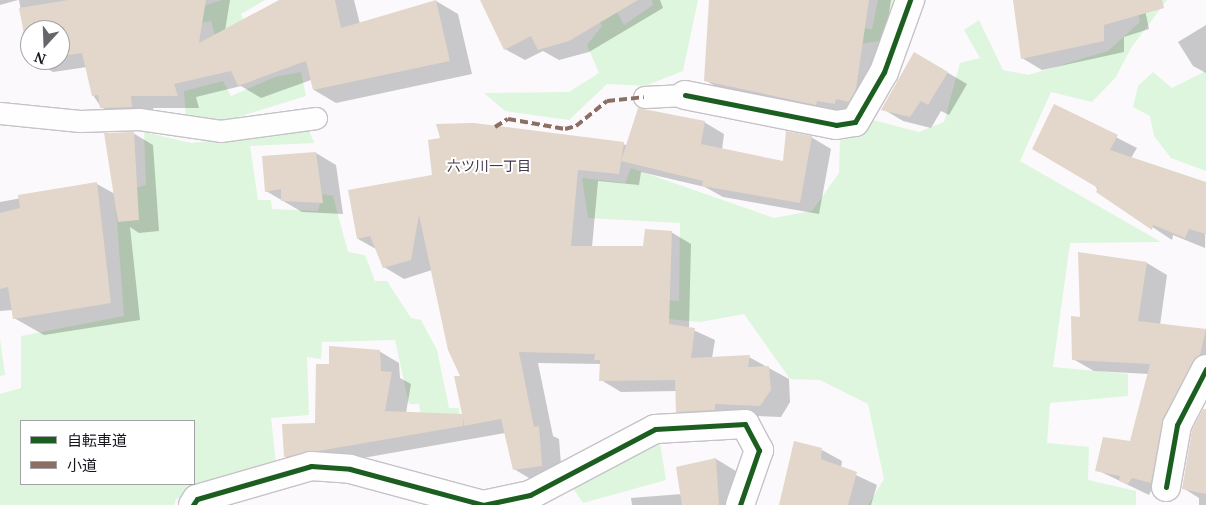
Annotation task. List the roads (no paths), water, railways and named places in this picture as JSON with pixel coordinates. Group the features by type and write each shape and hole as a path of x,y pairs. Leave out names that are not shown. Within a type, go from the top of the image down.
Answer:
{"street":[{"path":"685,95 836,125 855,122 884,72 910,0"},
{"path":"1166,487 1177,425 1206,369"},
{"path":"193,505 197,499 311,466 350,469 418,493 483,505 530,495 655,429 745,424 759,450 740,505"}],"lane":[{"path":"644,97 685,95"},
{"path":"0,112 80,121 139,119 211,130 316,118"}],"district":[{"name":"六ツ川一丁目","path":"489,166"}]}
